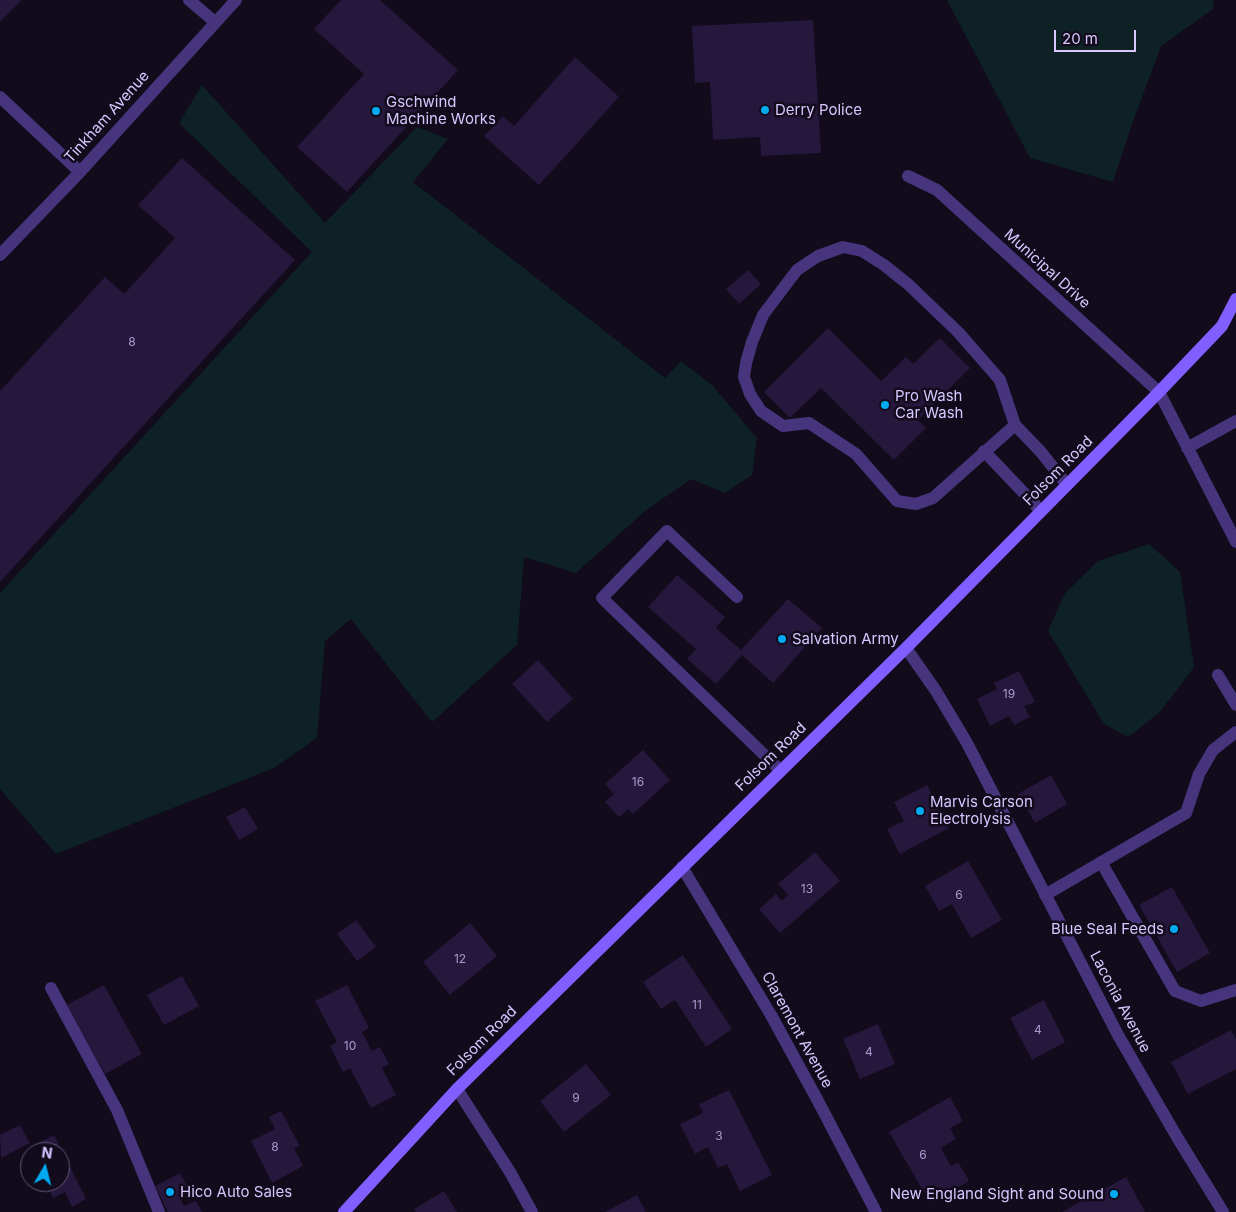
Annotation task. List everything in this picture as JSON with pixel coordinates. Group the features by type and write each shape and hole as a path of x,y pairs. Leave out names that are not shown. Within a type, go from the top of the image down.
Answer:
{"street":[{"path":"189,0 216,22"},
{"name":"Tinkham Avenue","path":"0,255 80,172 236,0"},
{"path":"0,97 80,172"},
{"name":"Municipal Drive","path":"908,176 937,190 1159,392"},
{"path":"1015,426 984,451 933,498 916,504 897,501 856,454 809,423 783,426 760,411 750,394 744,377 746,363 763,315 797,270 818,256 843,247 862,251 910,285 959,333 1000,380 1015,426 1041,452 1067,485"},
{"name":"Folsom Road","path":"344,1212 457,1088 906,648 1159,392 1222,326 1236,299"},
{"name":"Folsom Road","path":"1222,326 1236,321"},
{"path":"1159,392 1236,542"},
{"path":"1187,448 1236,421"},
{"path":"984,451 1041,511"},
{"path":"737,598 667,530 602,598 780,770"},
{"name":"Laconia Avenue","path":"906,648 936,691 967,743 1118,1035 1223,1212"},
{"path":"1218,675 1236,705"},
{"path":"1046,895 1186,813 1199,774 1213,750 1236,732"},
{"path":"1101,862 1175,991 1201,1001 1236,990"},
{"name":"Claremont Avenue","path":"682,867 771,1015 876,1212"},
{"path":"51,988 117,1110 159,1212"},
{"path":"457,1088 510,1172 532,1212"}],"green space":[{"path":"947,0 1214,0 1213,9 1161,46 1113,182 1030,158"},
{"path":"202,85 325,223 417,127 448,139 413,182 665,378 681,361 712,385 757,438 752,475 725,493 691,479 645,511 576,573 524,557 517,645 432,722 351,619 325,641 317,738 274,768 56,854 0,789 0,593 312,252 179,123"},
{"path":"1149,544 1180,572 1194,667 1160,712 1128,737 1104,724 1048,631 1065,593 1098,561"}],"building":[{"path":"0,0 22,0 0,22"},
{"name":"Gschwind Machine Works","path":"341,0 380,0 458,70 347,192 297,147 364,74 314,29"},
{"name":"Derry Police","path":"813,20 821,153 761,156 760,137 713,140 710,82 695,83 692,26"},
{"path":"575,57 619,97 539,185 484,136 503,116 514,126"},
{"path":"182,158 295,260 0,582 0,391 105,277 124,294 175,238 138,205"},
{"path":"748,270 761,284 739,304 726,289"},
{"name":"Pro Wash Car Wash","path":"828,328 881,381 906,357 913,364 940,338 970,368 918,420 926,428 894,460 821,388 790,418 764,392"},
{"name":"Salvation Army","path":"677,575 725,617 716,628 741,650 788,599 822,628 773,683 742,655 716,684 687,659 696,649 648,607"},
{"path":"538,660 573,699 547,722 512,684"},
{"path":"1019,671 1035,702 1024,706 1030,717 1014,725 1009,716 990,726 977,699 997,689 994,683"},
{"path":"643,750 670,780 633,814 628,809 619,817 605,802 614,794 605,784"},
{"path":"1051,775 1067,804 1035,823 1018,794"},
{"name":"Marvis Carson Electrolysis","path":"927,785 949,828 900,854 887,829 904,821 894,802"},
{"path":"245,807 258,829 239,840 226,817"},
{"path":"815,852 840,881 780,933 759,909 776,894 782,901 788,895 778,884"},
{"path":"968,861 1002,920 971,938 952,904 939,911 925,886"},
{"name":"Blue Seal Feeds","path":"1172,887 1210,953 1177,972 1139,905"},
{"path":"356,920 376,947 357,961 337,934"},
{"path":"470,923 497,956 450,995 423,962"},
{"path":"683,955 732,1029 706,1047 675,1000 661,1009 643,982"},
{"path":"182,976 199,1006 164,1025 147,995"},
{"path":"104,985 142,1054 105,1074 67,1005"},
{"path":"347,985 369,1028 362,1032 372,1051 380,1047 389,1064 382,1068 396,1095 371,1108 350,1068 343,1072 330,1046 337,1042 315,1001"},
{"path":"1044,1000 1065,1042 1032,1060 1010,1018"},
{"path":"878,1024 895,1064 860,1079 843,1039"},
{"path":"1231,1030 1236,1039 1236,1069 1188,1094 1171,1062"},
{"path":"586,1064 611,1095 564,1132 540,1101"},
{"path":"729,1090 772,1175 740,1191 727,1164 718,1168 708,1147 695,1154 680,1124 703,1113 699,1104"},
{"path":"950,1097 963,1121 950,1128 956,1139 941,1148 951,1166 958,1162 969,1181 930,1203 889,1132"},
{"path":"281,1111 300,1146 294,1148 303,1166 272,1183 251,1141 275,1129 269,1117"},
{"path":"20,1125 29,1142 20,1142 20,1148 1,1158 0,1135"},
{"path":"54,1135 58,1142 40,1142"},
{"path":"70,1167 86,1199 72,1207 65,1192 70,1192"},
{"name":"Hico Auto Sales","path":"180,1173 188,1189 178,1194 184,1206 196,1201 202,1212 168,1212 155,1186"},
{"name":"New England Sight and Sound","path":"1126,1177 1145,1212 1062,1212"},
{"path":"444,1191 457,1212 416,1212 414,1209"},
{"path":"50,1192 65,1192 53,1198"},
{"path":"637,1195 646,1212 605,1212"}],"place":[{"name":"Derry Police","path":"765,110"},
{"name":"Gschwind Machine Works","path":"376,111"},
{"name":"Pro Wash Car Wash","path":"885,405"},
{"name":"Salvation Army","path":"782,639"},
{"name":"Marvis Carson Electrolysis","path":"920,811"},
{"name":"Blue Seal Feeds","path":"1174,929"},
{"name":"Hico Auto Sales","path":"170,1192"},
{"name":"New England Sight and Sound","path":"1114,1194"}]}
